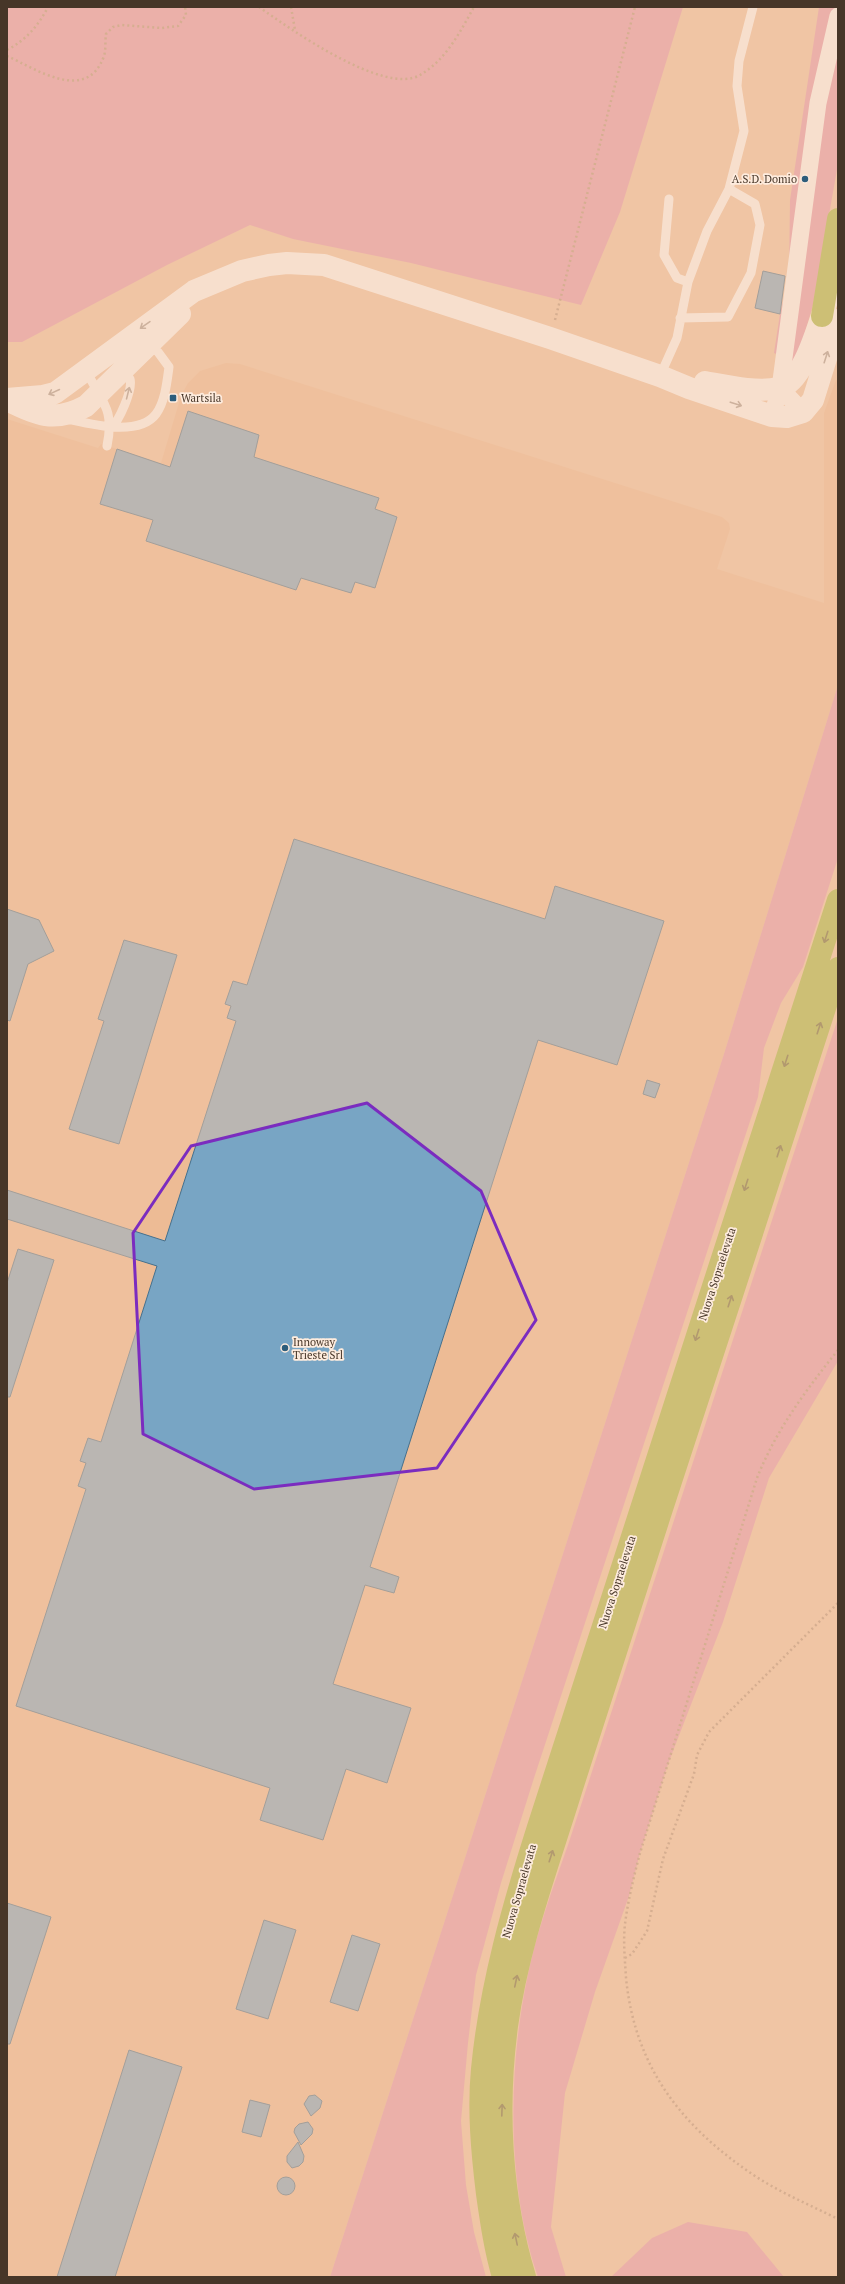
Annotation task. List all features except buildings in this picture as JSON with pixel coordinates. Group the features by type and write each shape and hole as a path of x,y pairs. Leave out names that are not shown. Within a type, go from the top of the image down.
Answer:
{"highway":[{"path":"830,318 838,219"},
{"name":"Nuova Sopraelevata","path":"503,2277 491,2220 484,2170 482,2118 482,2071 488,2021 497,1971 540,1820 838,900"},
{"name":"Nuova Sopraelevata","path":"525,2277 511,2216 504,2168 501,2119 507,2024 518,1976 543,1879 586,1742 838,968"}],"street":[{"path":"772,416 780,388 818,103 838,16"},
{"path":"7,399 43,396 54,393 86,370 114,347 194,291 214,284 242,271 268,265 287,263 324,265 550,338 772,416 787,417 804,412 813,400 838,273"},
{"path":"7,399 28,411 56,417 71,414 86,406 147,345 214,284"},
{"path":"660,376 742,388 780,388 792,380 804,364 830,318"},
{"path":"780,388 804,412"}],"lane":[{"path":"660,376 677,338 688,282 707,231 729,189 744,131 737,86 739,61 753,7"},
{"path":"680,318 728,317 751,273 760,225 755,204 729,189"},
{"path":"669,199 664,255 677,278 688,282"},
{"path":"56,417 111,428 142,424 150,420 157,414 165,393 170,367 158,352 147,345 114,347 116,358 130,380 129,394 116,423 111,428"},
{"path":"86,370 107,405 111,428 107,446"}],"path":[{"path":"7,50 19,44 32,32 48,7"},
{"path":"7,56 53,78 69,81 82,79 93,73 100,64 105,54 106,34 113,27 122,25 162,28 178,26 186,15 185,7"},
{"path":"259,7 295,30 316,46 362,69 399,80 418,76 436,64 456,39 474,7"},
{"path":"291,7 295,30"},
{"path":"550,338 635,7"},
{"path":"838,1350 804,1394 779,1431 757,1478 640,1853 629,1896 625,1926 624,1958 629,1999 636,2030 647,2060 660,2085 683,2115 731,2159 756,2177 790,2196 838,2219"},
{"path":"624,1958 632,1954 648,1931 663,1859 694,1774 697,1755 710,1732 838,1603"}],"highlighted area":[{"path":"367,1103 481,1191 536,1320 437,1468 254,1489 143,1434 133,1233 191,1146"}],"shaded area":[{"path":"7,7 683,7 620,212 581,305 411,263 293,239 250,225 167,265 22,342 7,342"},
{"name":"A.S.D. Domio","path":"819,7 838,7 838,164 813,305 796,363 774,353 780,314 789,277 790,200"},
{"path":"226,363 240,364 722,517 729,523 730,529 717,569 824,603 824,413 836,380 838,381 838,685 723,1057 330,2277 7,2277 7,419 98,448 101,444 161,463 181,396 188,383 200,371"},
{"path":"838,685 838,858 803,967 781,1003 764,1048 758,1097 534,1778 501,1883 476,1975 461,2121 466,2185 474,2232 486,2277 330,2277 723,1057"},
{"path":"838,1018 838,1361 769,1478 723,1622 668,1764 640,1853 629,1896 595,1992 565,2093 551,2227 566,2277 538,2277 528,2243 521,2206 516,2169 514,2131 514,2093 520,2019 534,1948 544,1913 568,1845"},
{"path":"688,2222 747,2232 784,2277 611,2277 652,2238"}],"place":[{"name":"A.S.D. Domio","path":"805,179"},
{"name":"Wartsila","path":"173,398"},
{"name":"Innoway Trieste Srl","path":"285,1348"}]}
